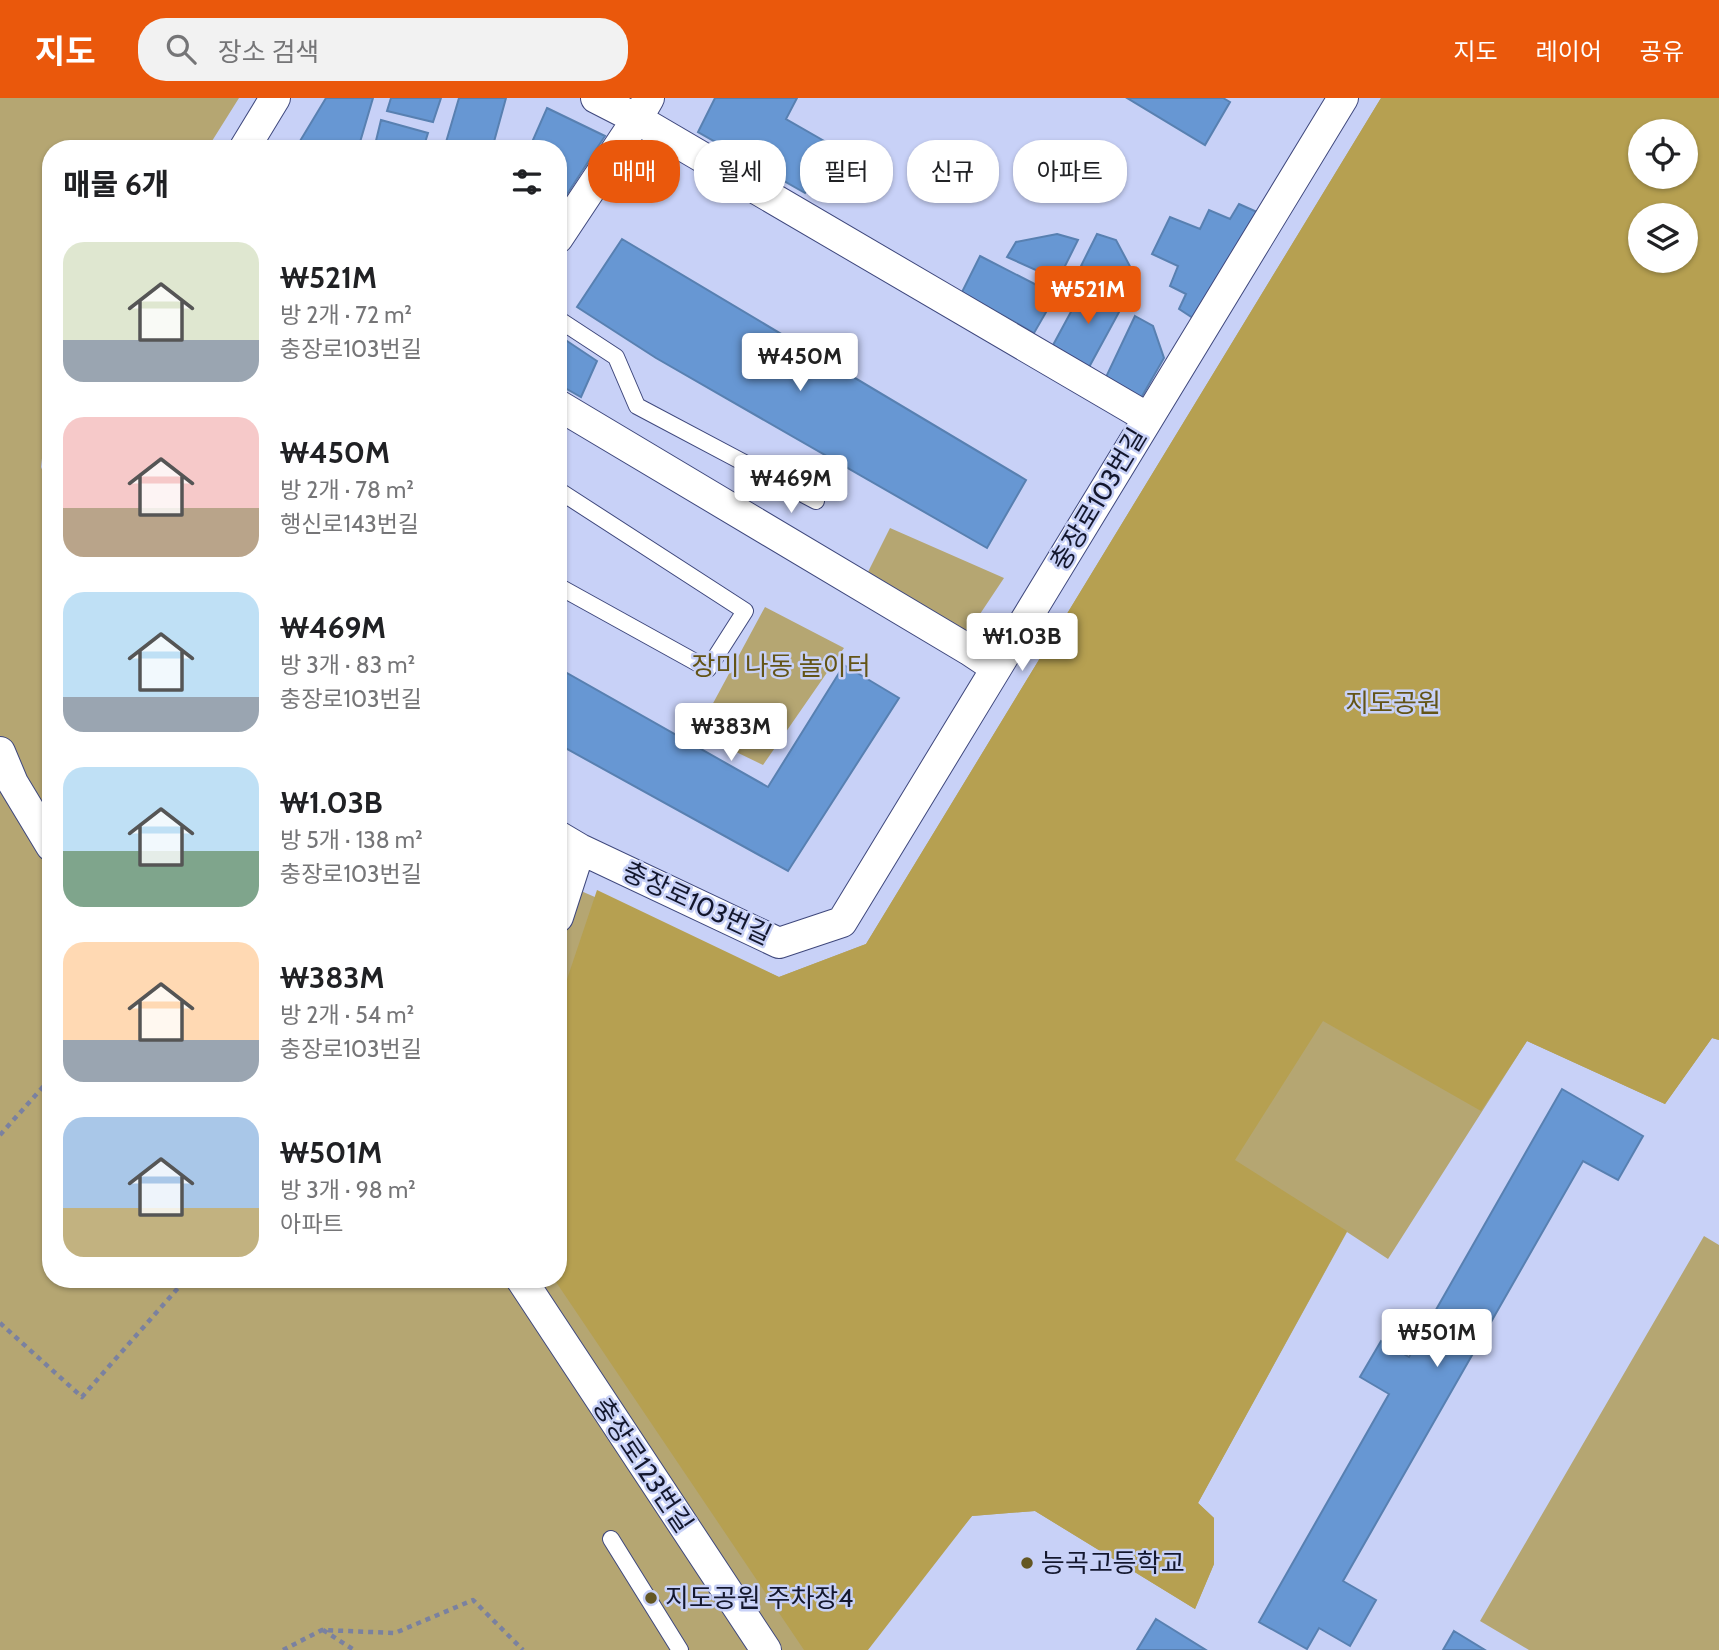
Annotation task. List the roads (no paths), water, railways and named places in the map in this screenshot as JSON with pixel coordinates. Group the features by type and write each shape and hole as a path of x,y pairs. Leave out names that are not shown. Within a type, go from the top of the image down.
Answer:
{"street":[{"path":"249,140 275,98"},
{"path":"596,98 643,108 1148,418"},
{"name":"충장로103번길","path":"569,842 779,943 842,922 1343,98"},
{"path":"567,224 643,108"},
{"path":"567,410 996,668"},
{"path":"0,752 13,783 42,831"},
{"name":"충장로123번길","path":"527,1288 766,1650"}],"lane":[{"path":"567,325 616,357 636,407 816,501"},
{"path":"567,496 745,611 708,669 567,591"},
{"path":"611,1539 680,1650"}],"place":[{"name":"능곡고등학교","path":"1027,1563"},
{"name":"지도공원 주차장4","path":"651,1598"}],"park label":[{"name":"장미 나동 놀이터","path":"781,666"},
{"name":"지도공원","path":"1393,703"}]}
